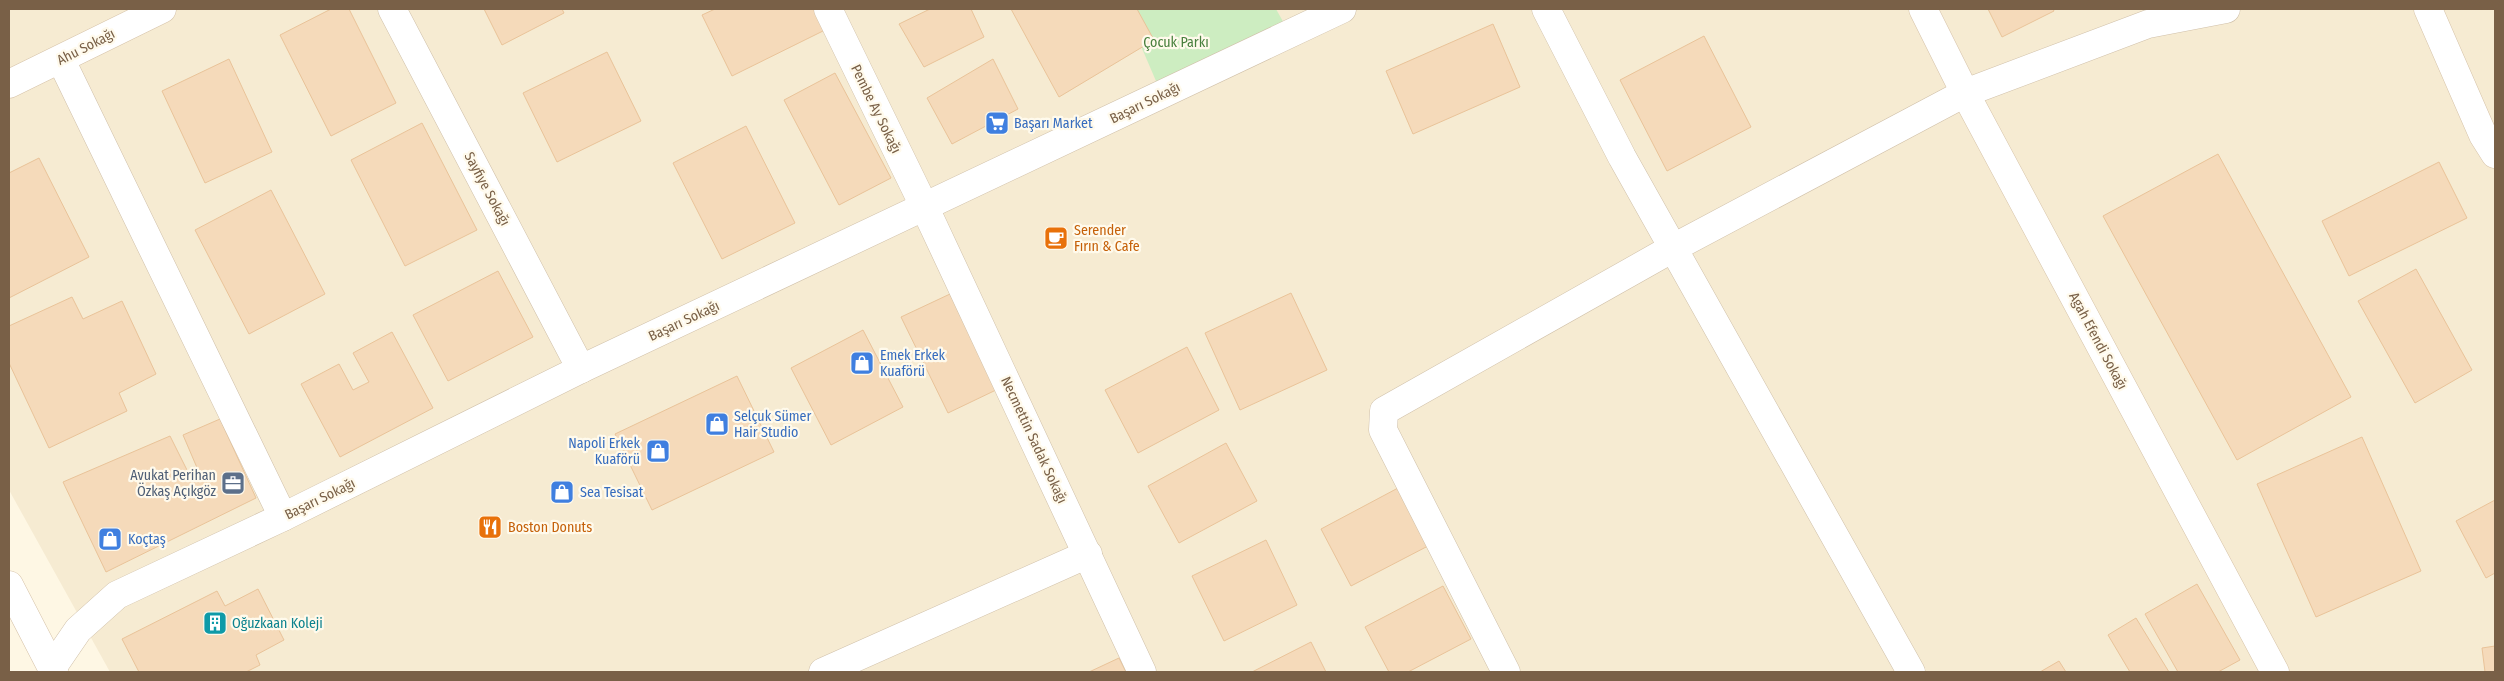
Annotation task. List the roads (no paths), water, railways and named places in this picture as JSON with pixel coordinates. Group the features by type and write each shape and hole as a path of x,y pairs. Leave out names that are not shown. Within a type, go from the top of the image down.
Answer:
{"street":[{"name":"Ahu Sokağı","path":"9,84 162,9"},
{"name":"Sayfiye Sokağı","path":"392,9 581,369"},
{"name":"Pembe Ay Sokağı","path":"828,9 925,208"},
{"name":"Başarı Sokağı","path":"49,671 78,630 117,595 283,517 581,369 925,208 1296,18 1342,9"},
{"path":"1546,9 1622,157 1911,672"},
{"name":"Agah Efendi Sokağı","path":"1923,9 1965,93 2275,672"},
{"path":"1506,672 1383,430 1384,411 1673,248 1965,93 2148,24 2226,9"},
{"path":"2428,9 2483,135 2495,154"},
{"path":"61,60 283,517"},
{"name":"Necmettin Sadak Sokağı","path":"925,208 1142,672"},
{"path":"823,672 1088,554"},
{"path":"9,585 49,671"}],"place":[{"name":"Başarı Market","path":"997,123"},
{"name":"Serender Fırın & Cafe","path":"1056,238"},
{"name":"Emek Erkek Kuaförü","path":"862,363"},
{"name":"Selçuk Sümer Hair Studio","path":"717,424"},
{"name":"Napoli Erkek Kuaförü","path":"658,451"},
{"name":"Avukat Perihan Özkaş Açıkgöz","path":"233,483"},
{"name":"Sea Tesisat","path":"562,492"},
{"name":"Boston Donuts","path":"490,527"},
{"name":"Koçtaş","path":"110,539"},
{"name":"Oğuzkaan Koleji","path":"215,623"}],"park label":[{"name":"Çocuk Parkı","path":"1176,42"}]}
